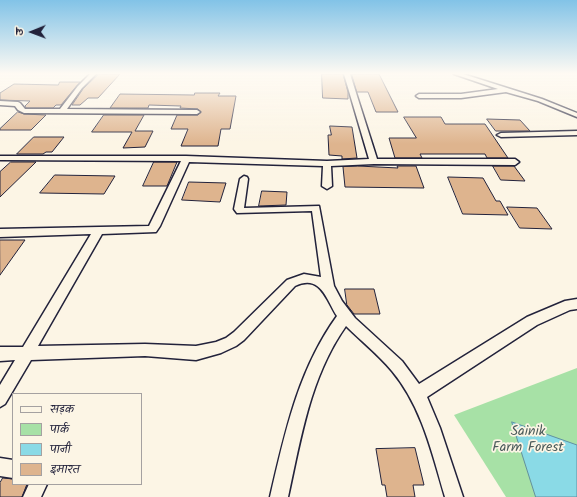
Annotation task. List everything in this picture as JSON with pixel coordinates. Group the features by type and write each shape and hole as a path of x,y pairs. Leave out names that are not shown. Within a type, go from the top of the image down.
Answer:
{"street":[{"path":"62,111 72,97"},
{"path":"354,97 374,161"},
{"path":"529,97 577,115"},
{"path":"0,103 18,104 20,109 24,111 197,112"},
{"path":"501,135 577,133"},
{"path":"0,158 186,159 327,164 374,161 515,162"},
{"path":"0,233 148,230 154,228 186,159"},
{"path":"327,164 327,186"},
{"path":"244,179 239,209 240,211 316,208 328,286 336,304 345,316 396,365 408,381 424,409 437,442 454,497"},
{"path":"0,399 99,230"},
{"path":"0,354 144,350 196,353 208,351 231,342 239,336 295,281 308,278 322,282 328,286"},
{"path":"416,395 532,321 569,305 577,304"},
{"path":"279,497 293,435 307,386 326,344 345,316"},
{"path":"0,467 12,469"},
{"path":"32,497 38,485"}],"green space":[{"name":"Sainik Farm Forest","path":"577,368 577,497 506,497 454,415"}],"water":[{"path":"512,422 577,445 577,497 536,497"}],"building":[{"path":"0,97 67,97 61,105 56,105 53,108 26,108 25,106 30,101 0,100"},
{"path":"77,97 99,97 88,98 80,105 72,105"},
{"path":"118,97 236,97 230,129 221,129 218,146 181,146 188,129 171,129 177,115 198,115 201,112 198,109 180,108 181,106 149,105 148,108 110,108"},
{"path":"348,97 348,99 323,98"},
{"path":"370,97 391,97 398,112 376,112"},
{"path":"18,112 24,114 46,115 31,130 0,130"},
{"path":"104,115 144,115 135,131 153,131 145,147 123,148 132,132 92,132"},
{"path":"404,117 441,117 445,124 485,124 508,158 487,158 485,154 420,154 422,158 395,158 389,138 416,138"},
{"path":"487,119 520,120 530,131 496,131"},
{"path":"330,126 352,127 357,158 342,159 342,156 329,155 328,135 331,135"},
{"path":"34,137 64,137 52,152 46,152 43,154 17,154"},
{"path":"11,162 36,162 0,197 0,172"},
{"path":"154,162 177,162 167,186 143,186"},
{"path":"358,166 398,168 397,166 416,166 424,188 345,187 343,167"},
{"path":"493,166 514,166 525,181 501,180"},
{"path":"55,175 115,176 104,194 40,193"},
{"path":"448,177 483,178 496,201 500,201 508,215 463,214"},
{"path":"189,182 226,183 220,202 182,200"},
{"path":"262,191 287,192 286,205 259,206"},
{"path":"507,207 537,208 552,229 520,228"},
{"path":"0,240 25,240 0,275"},
{"path":"345,289 374,289 380,314 354,314 347,305"},
{"path":"415,448 424,485 413,485 415,497 387,497 385,485 382,485 376,449"},
{"path":"3,478 12,479 12,485 27,485 22,497 0,497 0,483"}]}
